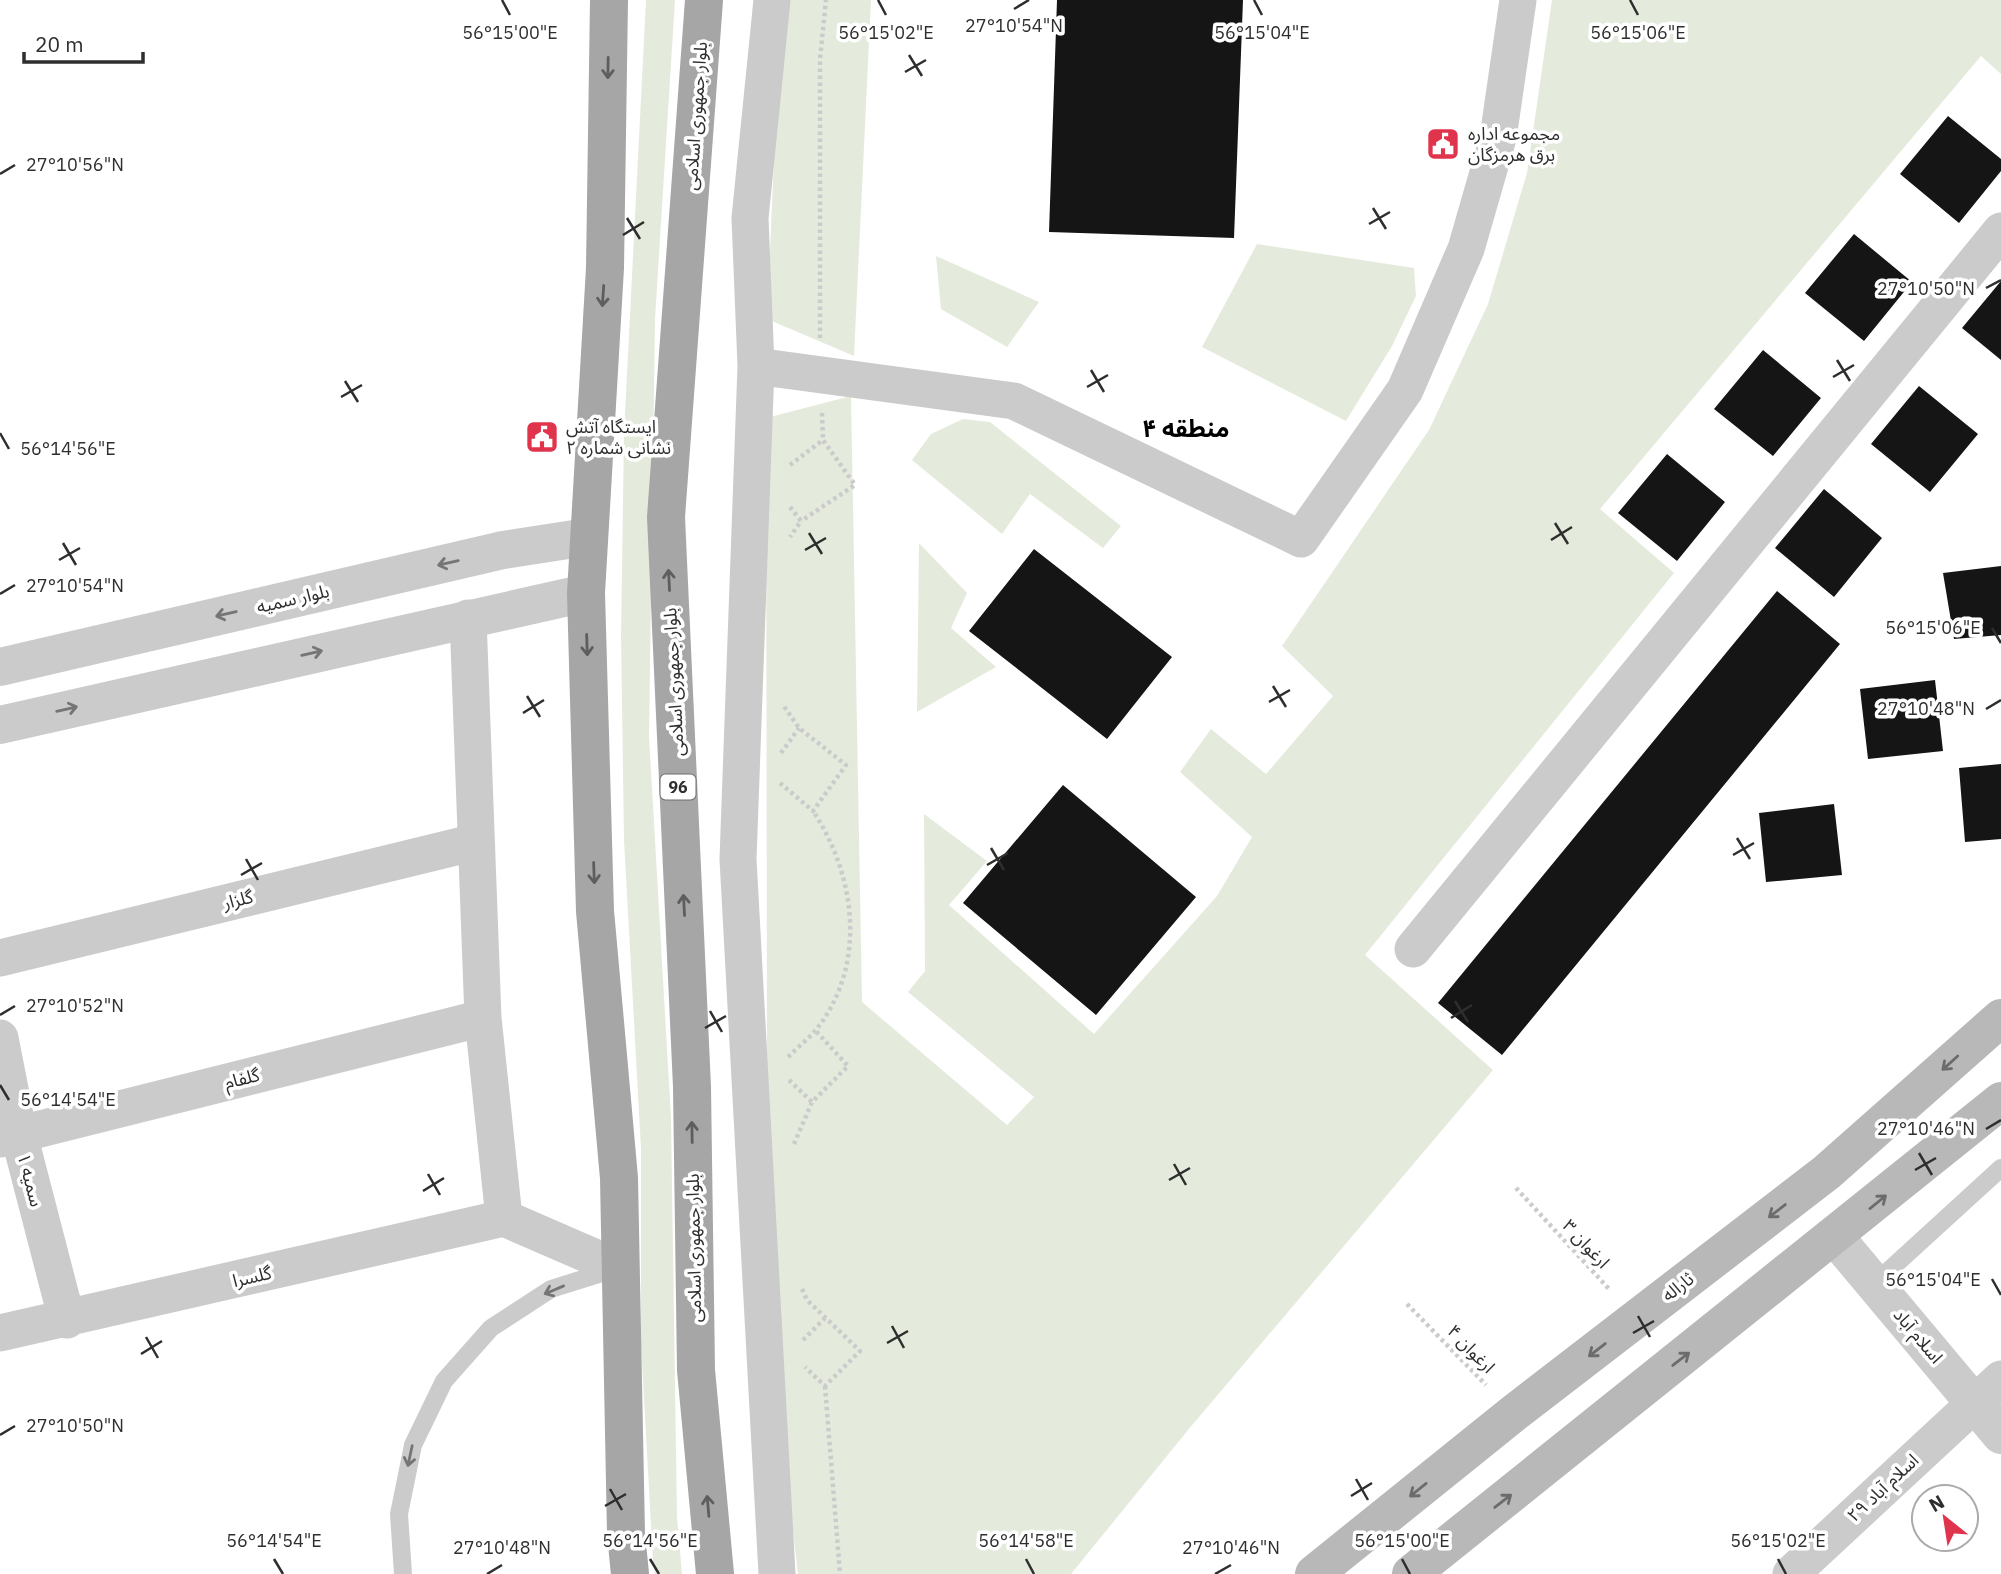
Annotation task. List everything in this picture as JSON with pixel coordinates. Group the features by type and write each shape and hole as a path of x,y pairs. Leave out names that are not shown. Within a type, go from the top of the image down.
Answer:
{"main road":[{"path":"609,0 605,268 587,537 586,593 595,911 619,1178 625,1534 631,1574"},
{"name":"بلوار جمهوری اسلامی","path":"704,0 666,517 692,1087 696,1370 715,1574"},
{"name":"ثاراله","path":"1314,1574 1514,1413 1827,1172 2001,1018"},
{"path":"1411,1574 1835,1237 2001,1101"}],"street":[{"path":"772,0 750,218 755,366 738,859 777,1574"},
{"path":"755,366 1014,401 1301,539 1405,390 1466,249 1498,138 1518,0"},
{"path":"1413,949 2001,230"},
{"name":"بلوار سمیه","path":"0,667 503,550 587,537"},
{"path":"503,550 515,578 517,606"},
{"path":"0,724 517,606 586,593"},
{"path":"468,618 483,1018 504,1218 619,1268"},
{"name":"گلزار","path":"0,958 476,842"},
{"name":"گلفام","path":"9,1137 483,1018"},
{"name":"سمیه ۱","path":"0,1038 9,1137 67,1320"},
{"name":"گلسرا","path":"0,1333 67,1320 504,1218"},
{"name":"اسلام آباد","path":"1835,1237 1874,1284 1987,1391 2001,1435"},
{"name":"اسلام آباد ۲۹","path":"1791,1574 1987,1391"}],"lane":[{"path":"1874,1284 2001,1168"},
{"path":"403,1574 399,1514 413,1445 444,1381 491,1328 551,1289 619,1268"}],"path":[{"path":"784,546 801,521 855,485 823,440 820,374 820,59 826,0"},
{"path":"781,471 823,440"},
{"path":"786,500 801,521"},
{"path":"778,694 799,728 846,765 813,811"},
{"path":"775,762 799,728"},
{"path":"776,780 813,811 831,838 843,868 849,900 850,932 846,964 835,995 815,1030 786,1058"},
{"path":"785,1077 812,1102 848,1066 815,1030"},
{"name":"ارغوان ۳","path":"1516,1188 1637,1319"},
{"name":"ارغوان ۴","path":"1407,1304 1514,1413"},
{"path":"798,1344 825,1318 860,1351 825,1386"},
{"path":"798,1361 825,1386 840,1574"}],"green space":[{"path":"646,0 675,0 655,319 649,736 671,1118 677,1517 682,1574 655,1574 653,1561 641,1345 641,1149 624,840 621,637 624,433"},
{"path":"781,0 871,0 854,356 767,319"},
{"path":"1552,0 2001,0 2001,74 1981,56 1600,509 1674,573 1365,955 1493,1070 1188,1430 1071,1574 798,1574 785,1463 767,1066 766,418 851,396 862,1002 1007,1125 1034,1097 908,992 925,971 924,814 987,861 949,905 1094,1034 1217,896 1252,837 1180,772 1211,729 1266,774 1333,696 1282,646 1429,430 1488,304 1527,173"},
{"path":"1257,244 1414,268 1416,296 1392,346 1346,421 1202,347"},
{"path":"936,256 1039,302 1007,347 941,309"},
{"path":"963,419 990,422 1121,526 1103,548 1030,494 1002,534 912,460 931,434"},
{"path":"919,543 967,593 951,628 996,667 917,712"}],"building":[{"path":"1057,0 1243,0 1234,238 1049,232"},
{"path":"1948,116 2001,159 2001,171 1959,223 1900,174"},
{"path":"1854,234 1912,282 1864,341 1805,293"},
{"path":"2001,281 2001,360 1962,328"},
{"path":"1763,350 1821,398 1773,456 1714,409"},
{"path":"1919,386 1978,434 1930,492 1871,444"},
{"path":"1667,454 1725,502 1677,561 1618,513"},
{"path":"1824,489 1882,538 1834,597 1775,548"},
{"path":"1034,549 1172,657 1107,739 969,631"},
{"path":"2001,566 2001,635 1954,639 1943,573"},
{"path":"1777,591 1840,644 1502,1055 1438,1003"},
{"path":"1935,680 1943,751 1868,759 1860,689"},
{"path":"2001,764 2001,839 1965,842 1959,768"},
{"path":"1063,785 1196,897 1096,1015 963,903"},
{"path":"1834,804 1842,875 1766,882 1759,813"}],"place":[{"name":"مجموعه اداره برق هرمزگان","path":"1443,144"},
{"name":"ایستگاه آتش نشانی شماره ۲","path":"542,437"}],"district":[{"name":"منطقه ۴","path":"1186,429"}]}
